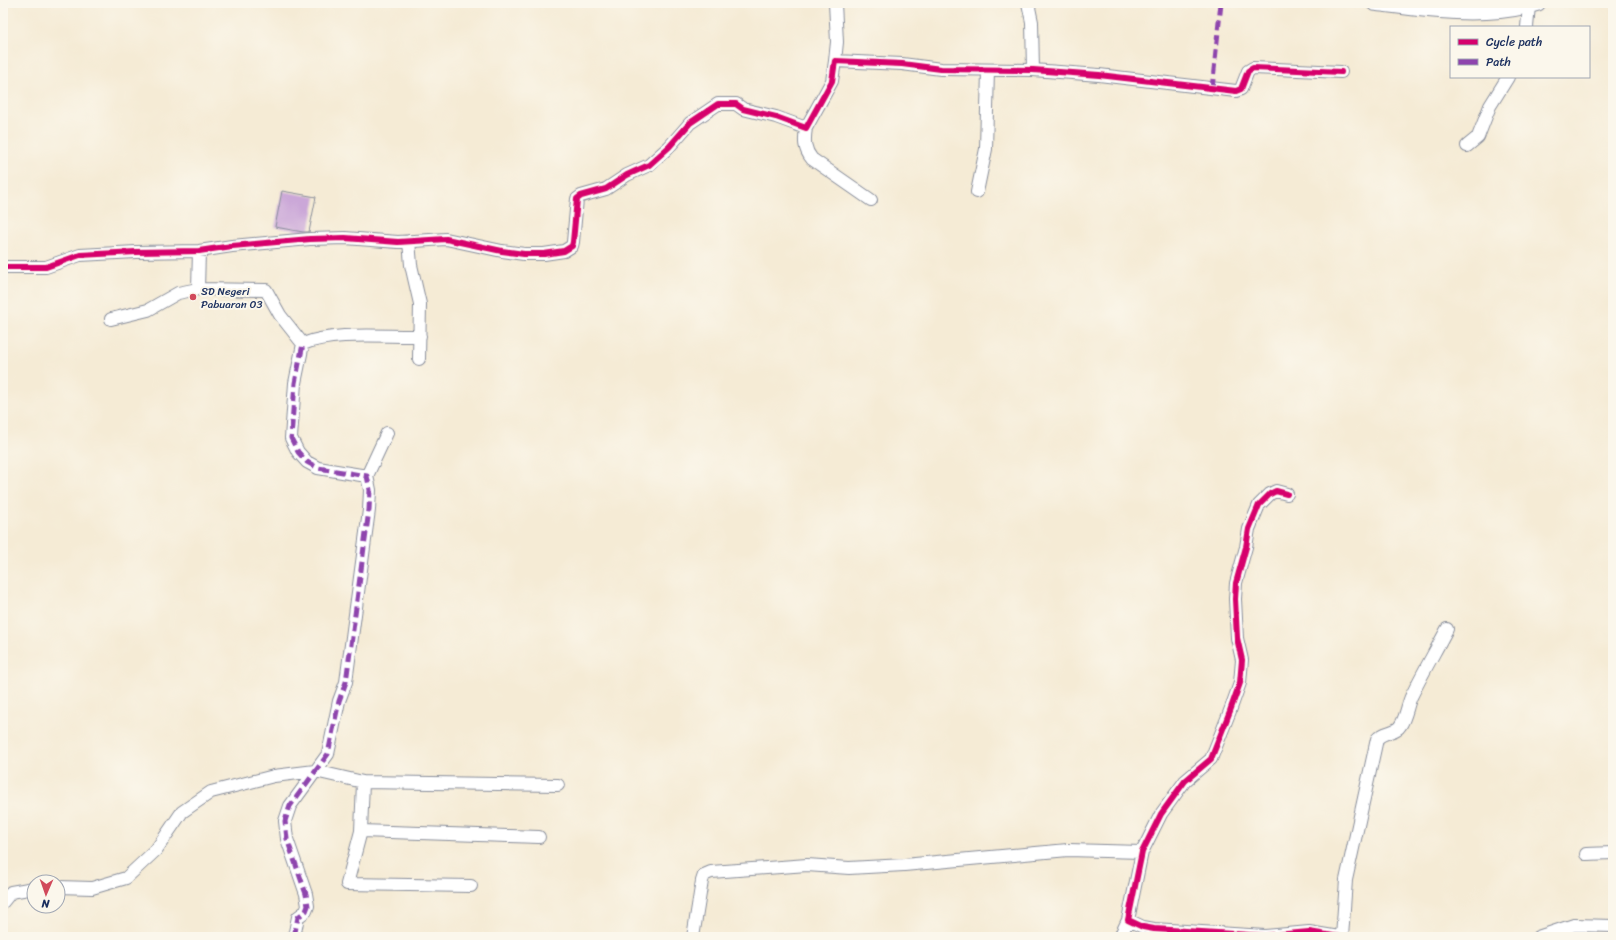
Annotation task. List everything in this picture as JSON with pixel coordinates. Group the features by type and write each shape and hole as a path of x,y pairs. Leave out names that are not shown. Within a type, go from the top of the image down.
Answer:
{"street":[{"path":"835,3 837,42 832,81 806,128 805,144 807,153 812,159 871,200"},
{"path":"1028,3 1032,22 1033,70"},
{"path":"1374,3 1465,13 1493,12 1533,4 1527,26"},
{"path":"835,61 902,64 941,69 1033,70 1116,76 1236,91 1241,89 1248,71 1253,68 1341,72"},
{"path":"976,192 986,149 988,70"},
{"path":"1467,146 1478,136 1490,106 1507,78"},
{"path":"3,267 46,267 80,255 199,251 232,246 310,239 345,238 391,242 446,239 502,251 524,254 544,254 564,251 572,246 576,205 579,197 606,189 627,175 649,165 669,147 690,123 718,104 736,104 743,108 806,128"},
{"path":"409,241 411,265 420,304 419,359"},
{"path":"198,289 199,251"},
{"path":"111,319 148,310 178,293 198,289 266,290 280,315 303,344 296,383 291,438 298,452 307,462 318,468 367,476"},
{"path":"303,344 313,340 349,337 420,336"},
{"path":"294,937 298,917 306,911 308,906 306,894 287,839 285,821 290,806 328,754 339,701 346,682 369,510 370,490 367,476 387,433"},
{"path":"1120,937 1128,920 1142,852 1161,814 1185,781 1211,759 1218,744 1240,683 1242,660 1237,638 1235,590 1249,529 1259,505 1270,494 1276,491 1287,494"},
{"path":"1342,937 1346,880 1377,740 1384,733 1397,730 1401,726 1406,707 1447,629"},
{"path":"66,887 92,888 126,878 156,850 182,812 211,792 274,776 315,771 363,782 558,785"},
{"path":"363,782 360,831 347,884 471,886"},
{"path":"360,831 539,837"},
{"path":"693,937 702,881 704,875 711,872 807,865 849,868 904,865 1068,850 1142,852"},
{"path":"1586,854 1613,854"},
{"path":"3,902 11,892 26,889"},
{"path":"1128,920 1143,927 1154,929 1265,936 1309,932 1339,937"},
{"path":"1538,937 1574,924 1613,926"}],"building":[{"path":"282,191 316,197 309,232 275,227"}],"marked path":[{"path":"1212,89 1221,3"},
{"path":"294,937 298,917 306,911 308,906 306,894 287,839 285,821 290,806 328,754 339,701 346,682 369,510 370,490 367,476 318,468 307,462 298,452 291,438 295,383 303,344"}],"cycle path":[{"path":"3,267 46,267 80,255 199,251 232,246 310,239 345,238 398,242 446,239 502,251 524,254 544,254 564,251 572,246 577,199 581,196 606,189 627,175 649,165 669,147 690,123 718,104 736,104 743,109 776,117 806,128 832,81 835,61 902,64 941,69 1033,70 1099,75 1236,91 1241,89 1248,71 1253,68 1341,72"},
{"path":"1287,494 1276,491 1270,494 1259,505 1249,529 1246,547 1236,583 1235,599 1237,638 1242,660 1240,683 1211,759 1185,781 1161,814 1142,852 1128,920 1143,927 1154,929 1265,936 1309,932 1339,937"}],"place":[{"name":"SD Negeri Pabuaran 03","path":"193,297"}]}
